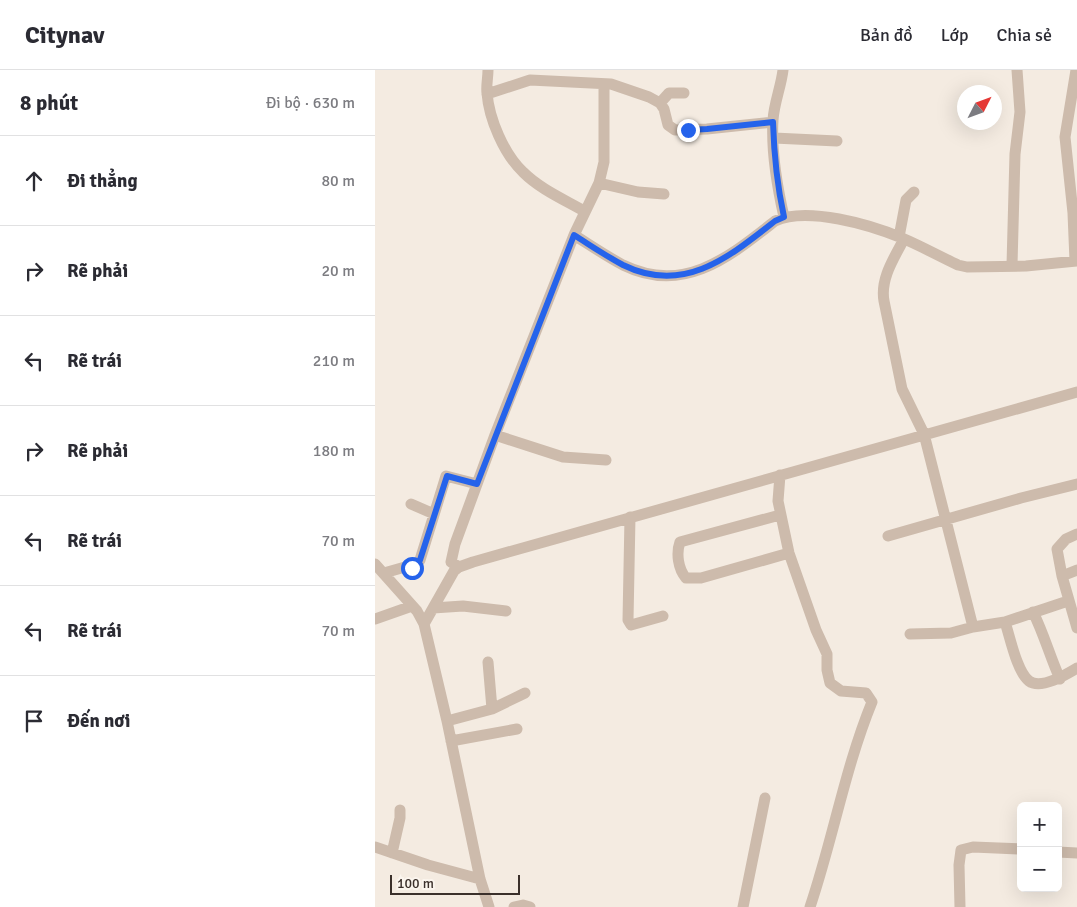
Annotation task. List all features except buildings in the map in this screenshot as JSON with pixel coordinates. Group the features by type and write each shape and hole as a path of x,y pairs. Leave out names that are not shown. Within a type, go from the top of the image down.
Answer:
{"street":[{"path":"488,70 487,94 497,135 511,157 523,172 552,194 584,211"},
{"path":"545,70 546,82"},
{"path":"783,70 773,122 773,138 777,182 784,217"},
{"path":"1013,265 1015,154 1020,112 1017,70"},
{"path":"574,235 623,265 653,275 686,274 700,270 727,258 775,221 784,217 809,216 833,218 901,238 958,265 967,267 1026,266 1076,261 1065,137 1076,70"},
{"path":"487,94 530,80 611,84 660,103 664,109 668,125 675,130 707,129 773,122"},
{"path":"459,567 451,562 452,554 477,484 574,235 599,183 605,162 604,84"},
{"path":"660,103 669,92 683,94"},
{"path":"773,138 837,141"},
{"path":"599,183 638,192 664,194"},
{"path":"914,192 906,200 901,238 888,269 883,296 902,389 924,434 973,627"},
{"path":"424,624 454,571 459,567 630,517 1077,392"},
{"path":"495,435 563,457 606,460"},
{"path":"780,475 778,501 789,553 816,630 827,654 827,670 830,683 841,691 867,693 872,702 859,732 822,871 810,907"},
{"path":"384,573 405,567 412,568 420,560 447,476 477,484"},
{"path":"888,536 1077,484"},
{"path":"411,504 434,514"},
{"path":"780,515 680,542 677,553 686,578 701,578 789,553"},
{"path":"630,517 628,620 631,625 637,625 663,616"},
{"path":"1077,534 1066,538 1057,549 1068,601 1077,628"},
{"path":"375,564 417,611 424,624 447,721 480,878 489,907"},
{"path":"1062,576 1077,570"},
{"path":"910,634 951,633 1005,622 1068,601"},
{"path":"375,619 411,606"},
{"path":"433,608 463,606 506,611"},
{"path":"1033,612 1043,631 1059,679"},
{"path":"1005,622 1021,670 1029,681 1037,684 1059,679 1077,668"},
{"path":"488,662 492,709"},
{"path":"447,721 492,709 525,693"},
{"path":"451,741 517,729"},
{"path":"743,907 765,798"},
{"path":"391,853 400,818 400,810"},
{"path":"375,847 428,865 480,878"},
{"path":"960,907 959,865 961,850 973,847 1017,849"},
{"path":"1062,852 1077,853"},
{"path":"514,907 523,905 530,907"}],"route":[{"path":"412,568 420,560 447,476 477,484 574,235 623,265 640,272 653,275 686,274 715,265 775,221 784,217 777,182 773,122 736,127 688,130"}]}
